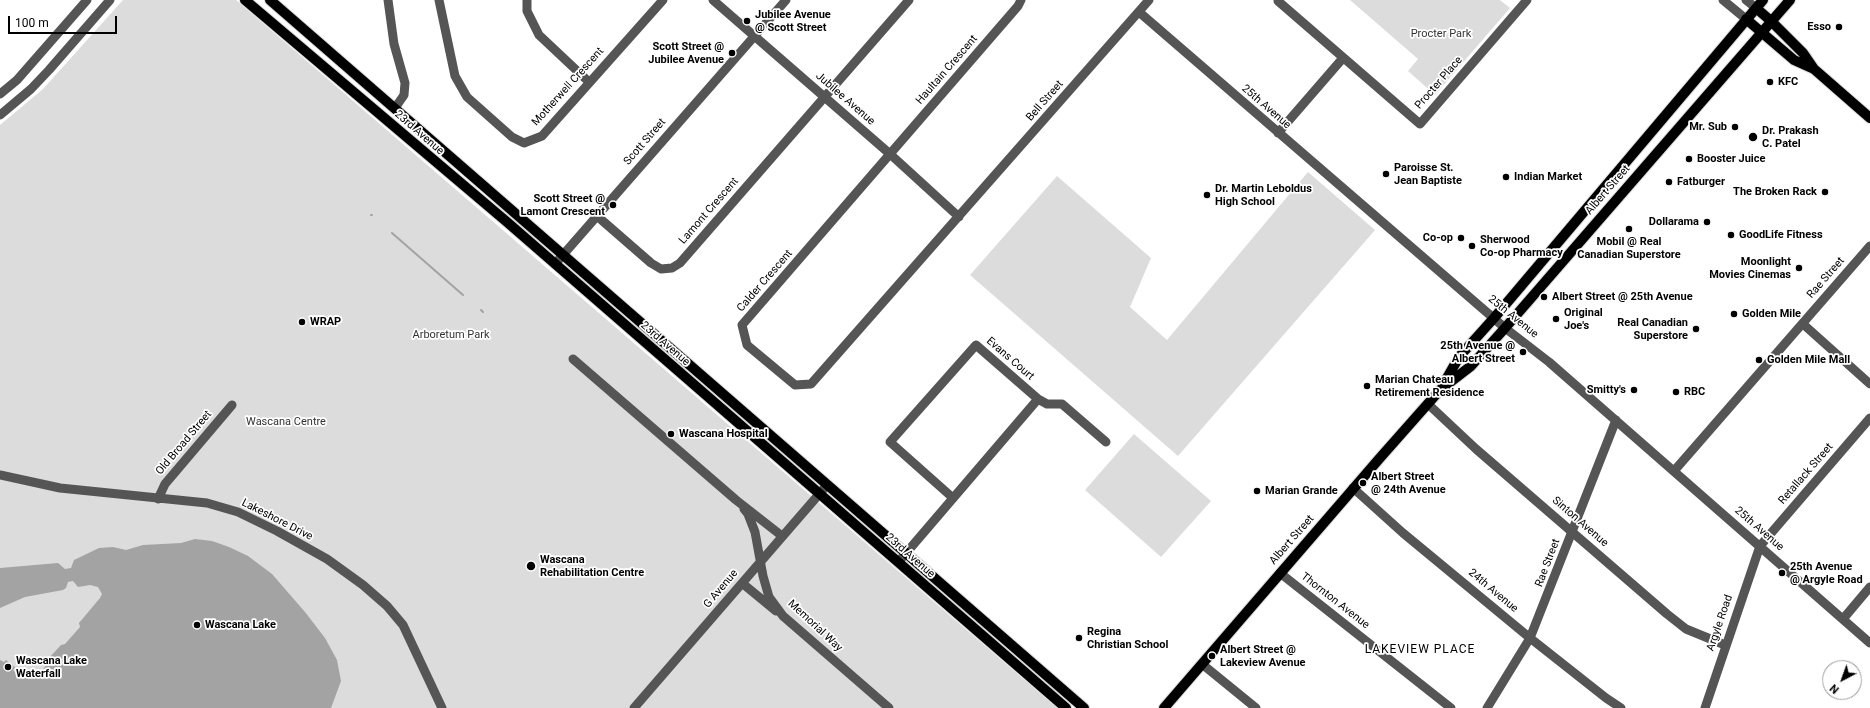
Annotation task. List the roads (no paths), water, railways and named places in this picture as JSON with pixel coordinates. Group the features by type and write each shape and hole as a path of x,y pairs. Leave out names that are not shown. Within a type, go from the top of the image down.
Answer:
{"main road":[{"name":"23rd Avenue","path":"245,0 554,264 1066,708"},
{"name":"23rd Avenue","path":"270,0 1084,708"},
{"name":"Albert Street","path":"1164,708 1353,488 1440,390 1459,357 1494,318 1763,0"},
{"name":"Albert Street","path":"1440,390 1471,366 1790,0"},
{"path":"1756,8 1772,21 1803,53 1814,69 1870,118"},
{"path":"1746,19 1794,60 1814,69"}],"street":[{"path":"0,94 17,80 87,0"},
{"path":"0,115 31,88 110,0"},
{"path":"388,0 394,44 405,83 404,95 395,108"},
{"name":"Motherwell Crescent","path":"440,0 455,76 467,97 512,137 524,143 542,136 663,0"},
{"path":"526,0 527,11 539,35 589,82"},
{"name":"Jubilee Avenue","path":"713,0 890,154 959,217"},
{"name":"Scott Street","path":"554,264 786,0"},
{"path":"824,96 909,0"},
{"name":"Haultain Crescent","path":"890,154 1013,12 1021,0"},
{"name":"Bell Street","path":"959,217 1149,0"},
{"name":"Procter Place","path":"1279,0 1343,58 1420,124 1528,0"},
{"path":"1723,0 1746,19"},
{"path":"1746,0 1756,8"},
{"name":"25th Avenue","path":"1139,12 1505,328 1549,362 1870,643"},
{"path":"1278,133 1343,58"},
{"name":"Lamont Crescent","path":"597,216 651,263 661,269 672,268 680,263 824,96"},
{"name":"Calder Crescent","path":"890,154 742,325 747,345 795,385 811,384 959,217"},
{"name":"Rae Street","path":"1674,471 1870,246"},
{"path":"1803,324 1870,384"},
{"name":"Evans Court","path":"954,498 890,442 976,345 1038,399"},
{"name":"Memorial Way","path":"573,359 736,500 782,536"},
{"path":"898,562 1038,399 1047,404 1062,404 1106,442"},
{"name":"Sinton Avenue","path":"1428,404 1476,449 1686,629 1726,645"},
{"name":"Old Broad Street","path":"158,499 165,484 232,405"},
{"name":"Retallack Street","path":"1760,546 1870,418"},
{"name":"Rae Street","path":"1487,708 1530,638 1616,420"},
{"name":"Lakeshore Drive","path":"0,475 60,488 207,504 238,512 277,531 327,559 363,585 387,606 403,625 442,708"},
{"name":"G Avenue","path":"634,708 827,485"},
{"name":"24th Avenue","path":"1353,488 1403,533 1530,638 1606,698 1621,708"},
{"name":"Memorial Way","path":"736,500 748,514 755,532 760,562 769,597 783,616 889,708"},
{"name":"Argyle Road","path":"1705,708 1760,546"},
{"name":"Thornton Avenue","path":"1280,573 1451,708"},
{"path":"742,583 765,604 783,616"},
{"path":"1843,619 1870,587"},
{"path":"1202,664 1256,708"}],"waterway":[{"path":"392,233 463,295"}],"place":[{"name":"Jubilee Avenue @ Scott Street","path":"747,21"},
{"name":"Esso","path":"1839,27"},
{"name":"Scott Street @ Jubilee Avenue","path":"732,53"},
{"name":"KFC","path":"1770,82"},
{"name":"Mr. Sub","path":"1735,127"},
{"name":"Dr. Prakash C. Patel","path":"1753,137"},
{"name":"Booster Juice","path":"1689,159"},
{"name":"Paroisse St. Jean Baptiste","path":"1386,174"},
{"name":"Indian Market","path":"1506,177"},
{"name":"Fatburger","path":"1669,182"},
{"name":"The Broken Rack","path":"1825,192"},
{"name":"Dr. Martin Leboldus High School","path":"1207,195"},
{"name":"Scott Street @ Lamont Crescent","path":"613,205"},
{"name":"Dollarama","path":"1707,222"},
{"name":"Mobil @ Real Canadian Superstore","path":"1629,229"},
{"name":"GoodLife Fitness","path":"1731,235"},
{"name":"Co-op","path":"1461,238"},
{"name":"Sherwood Co-op Pharmacy","path":"1472,246"},
{"name":"Moonlight Movies Cinemas","path":"1799,268"},
{"name":"Albert Street @ 25th Avenue","path":"1544,297"},
{"name":"Golden Mile","path":"1734,314"},
{"name":"Original Joe's","path":"1556,319"},
{"name":"WRAP","path":"302,322"},
{"name":"Real Canadian Superstore","path":"1696,329"},
{"name":"25th Avenue @ Albert Street","path":"1523,352"},
{"name":"Golden Mile Mall","path":"1759,360"},
{"name":"Marian Chateau Retirement Residence","path":"1367,386"},
{"name":"Smitty's","path":"1634,390"},
{"name":"RBC","path":"1676,392"},
{"name":"Wascana Hospital","path":"671,434"},
{"name":"Albert Street @ 24th Avenue","path":"1363,483"},
{"name":"Marian Grande","path":"1257,491"},
{"name":"Wascana Rehabilitation Centre","path":"531,566"},
{"name":"25th Avenue @ Argyle Road","path":"1782,573"},
{"name":"Wascana Lake","path":"197,625"},
{"name":"Regina Christian School","path":"1079,638"},
{"name":"Albert Street @ Lakeview Avenue","path":"1212,656"},
{"name":"Wascana Lake Waterfall","path":"8,667"}],"district":[{"name":"LAKEVIEW PLACE","path":"1420,650"}],"park label":[{"name":"Procter Park","path":"1441,34"},
{"name":"Arboretum Park","path":"451,335"},
{"name":"Wascana Centre","path":"286,422"}]}
